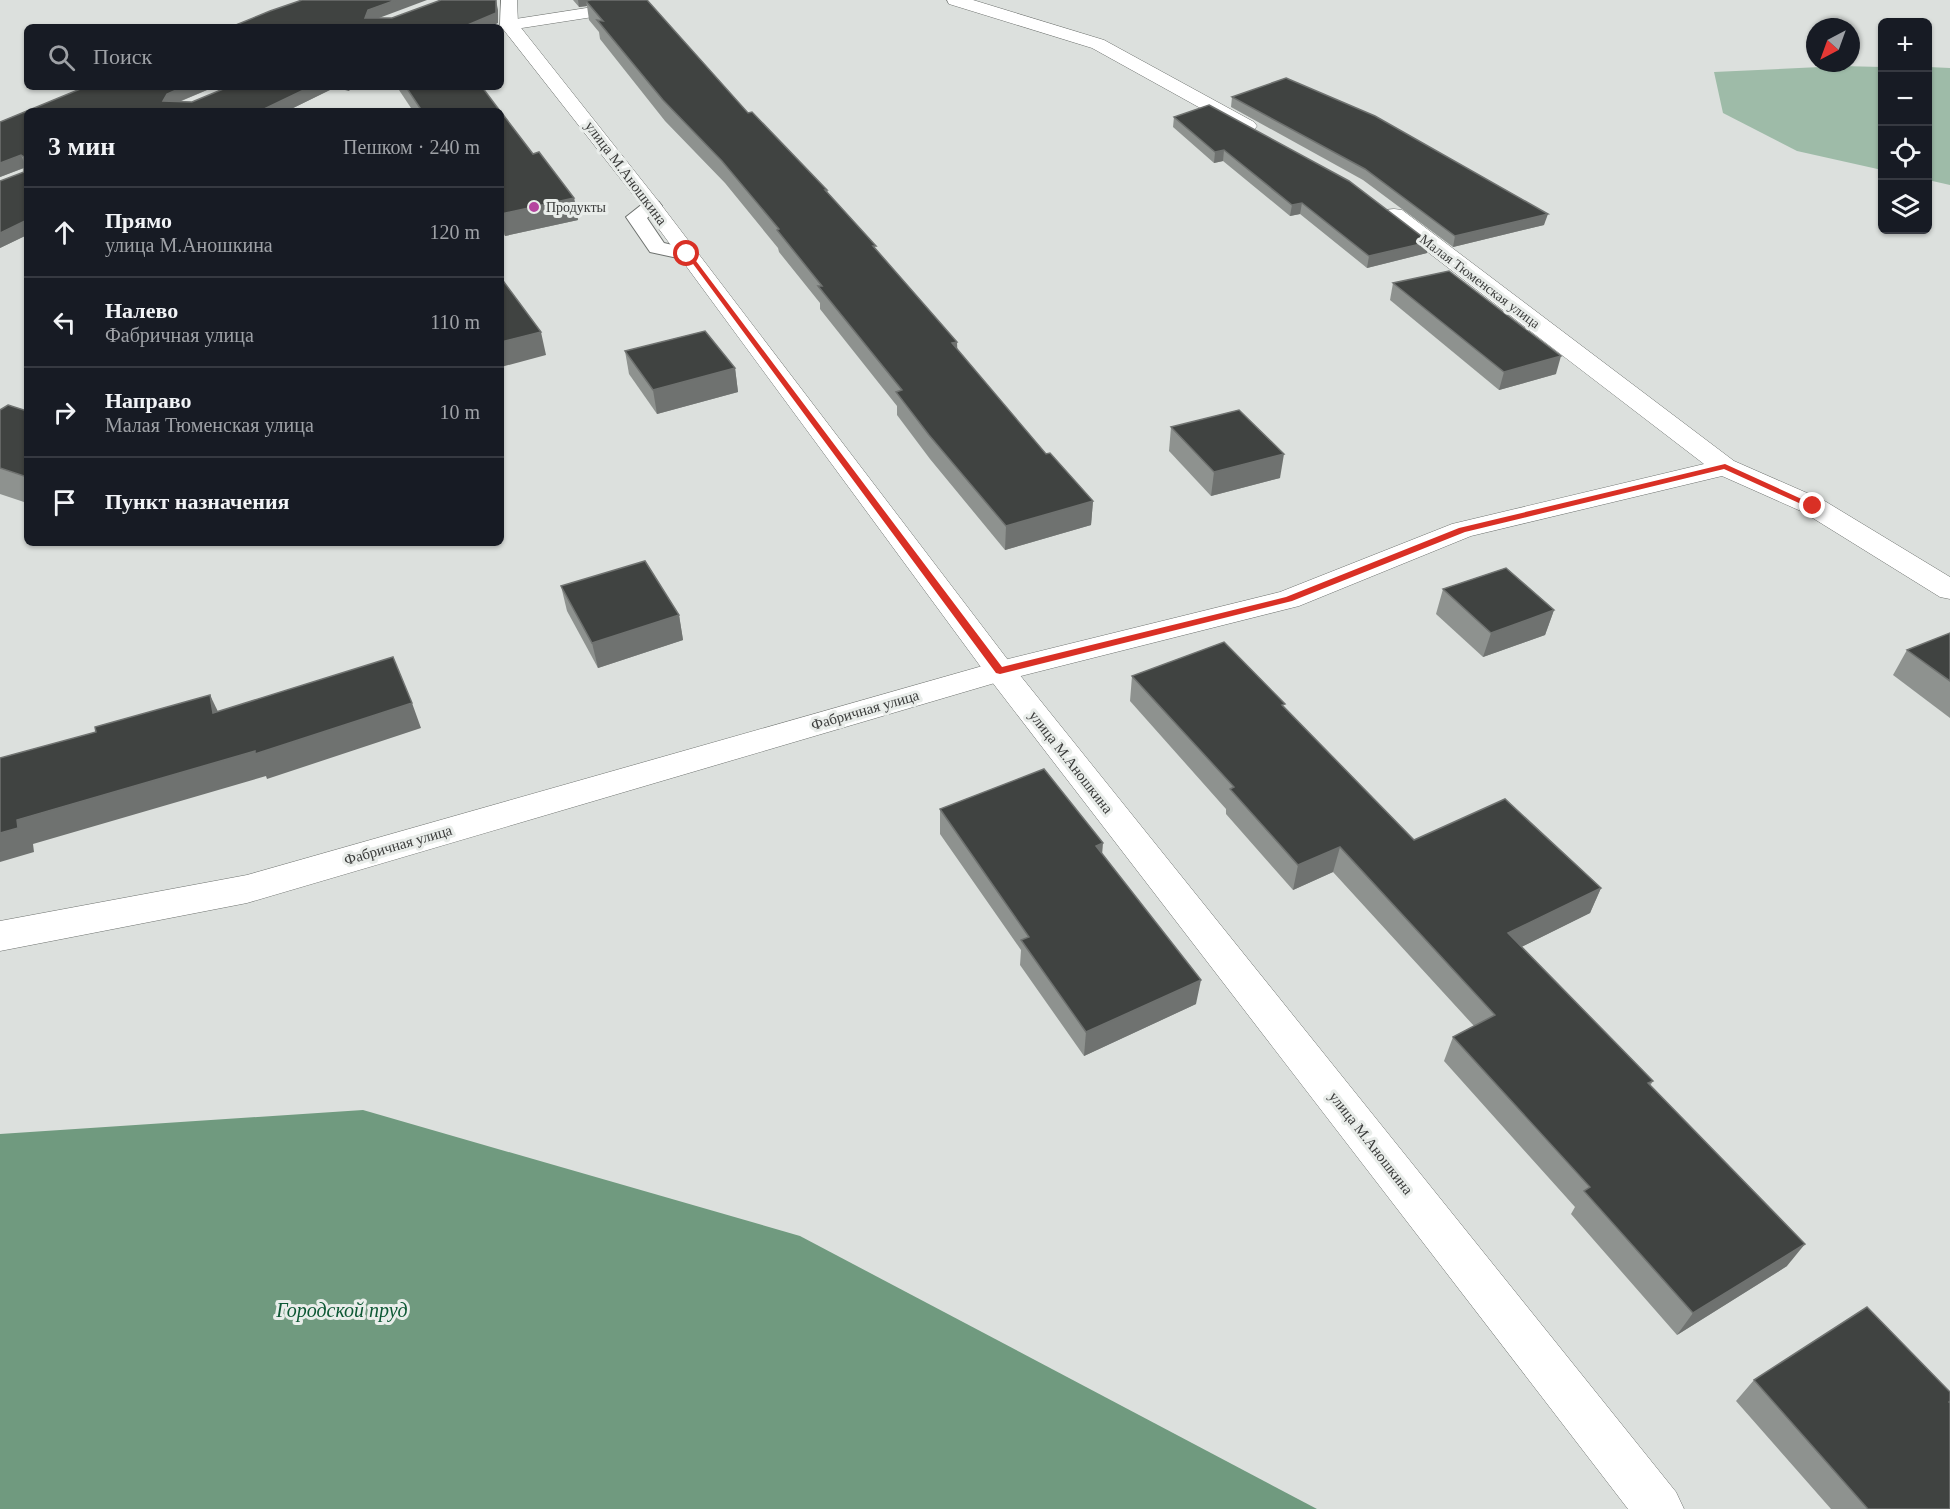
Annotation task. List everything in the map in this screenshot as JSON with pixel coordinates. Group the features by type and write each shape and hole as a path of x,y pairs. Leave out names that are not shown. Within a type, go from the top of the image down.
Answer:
{"street":[{"path":"955,0 1098,44 1263,135"},
{"path":"509,12 644,4"},
{"name":"улица М.Аношкина","path":"509,12 687,254 1000,671 1659,1509"},
{"name":"Малая Тюменская улица","path":"1374,200 1725,466 1813,506 1950,590"},
{"name":"Фабричная улица","path":"0,936 247,889 1000,671 1289,599 1462,530 1725,466"}],"shaded area":[{"path":"1860,66 1878,67 1878,169 1797,151 1723,113 1714,72 1806,68 1806,72 1860,72"},
{"path":"1932,67 1950,68 1950,185 1932,181"}],"water":[{"name":"Городской пруд","path":"363,1110 800,1236 1317,1509 0,1509 0,1134"}],"building":[{"path":"302,0 396,0 368,10 365,18 392,18 441,0 496,0 496,13 470,24 238,24"},
{"path":"647,0 748,113 752,112 827,190 825,190 957,342 952,343 1046,454 1050,453 1093,501 1006,526 896,392 902,390 818,286 822,286 777,230 779,229 722,161 663,100 597,20 603,21 586,1"},
{"path":"1286,78 1375,116 1548,214 1455,236 1365,169 1232,97"},
{"path":"78,90 176,90 167,94 163,101 192,102 221,90 304,90 266,108 34,108"},
{"path":"408,90 484,90 498,108 420,108"},
{"path":"1209,105 1349,181 1429,242 1369,256 1302,203 1292,205 1224,150 1215,152 1174,117"},
{"path":"24,112 24,157 21,155 0,163 0,122"},
{"path":"504,116 533,154 539,152 574,198 504,213"},
{"path":"24,172 24,221 0,233 0,181"},
{"path":"1449,271 1561,356 1504,372 1393,283"},
{"path":"504,282 541,332 504,341"},
{"path":"705,331 735,368 653,390 625,351"},
{"path":"8,405 24,410 24,476 0,468 0,410"},
{"path":"1239,410 1284,454 1214,472 1171,427"},
{"path":"645,561 679,615 592,643 561,586"},
{"path":"1506,568 1554,610 1491,633 1443,589"},
{"path":"1950,633 1950,681 1907,650"},
{"path":"1224,642 1414,840 1505,799 1601,888 1508,933 1653,1081 1648,1083 1805,1244 1693,1313 1584,1191 1590,1187 1453,1037 1495,1015 1340,847 1298,865 1230,789 1234,787 1132,676"},
{"path":"393,657 412,703 255,754 255,751 17,820 18,828 0,833 0,758 96,732 95,727 210,695 213,713"},
{"path":"1044,769 1103,843 1096,846 1201,980 1086,1032 1021,940 1029,937 940,809"},
{"path":"1867,1307 1950,1392 1950,1509 1868,1509 1754,1380"}],"place":[{"name":"Продукты","path":"534,207"}],"route":[{"path":"687,254 1000,671 1289,599 1462,530 1725,466 1813,506"}]}
